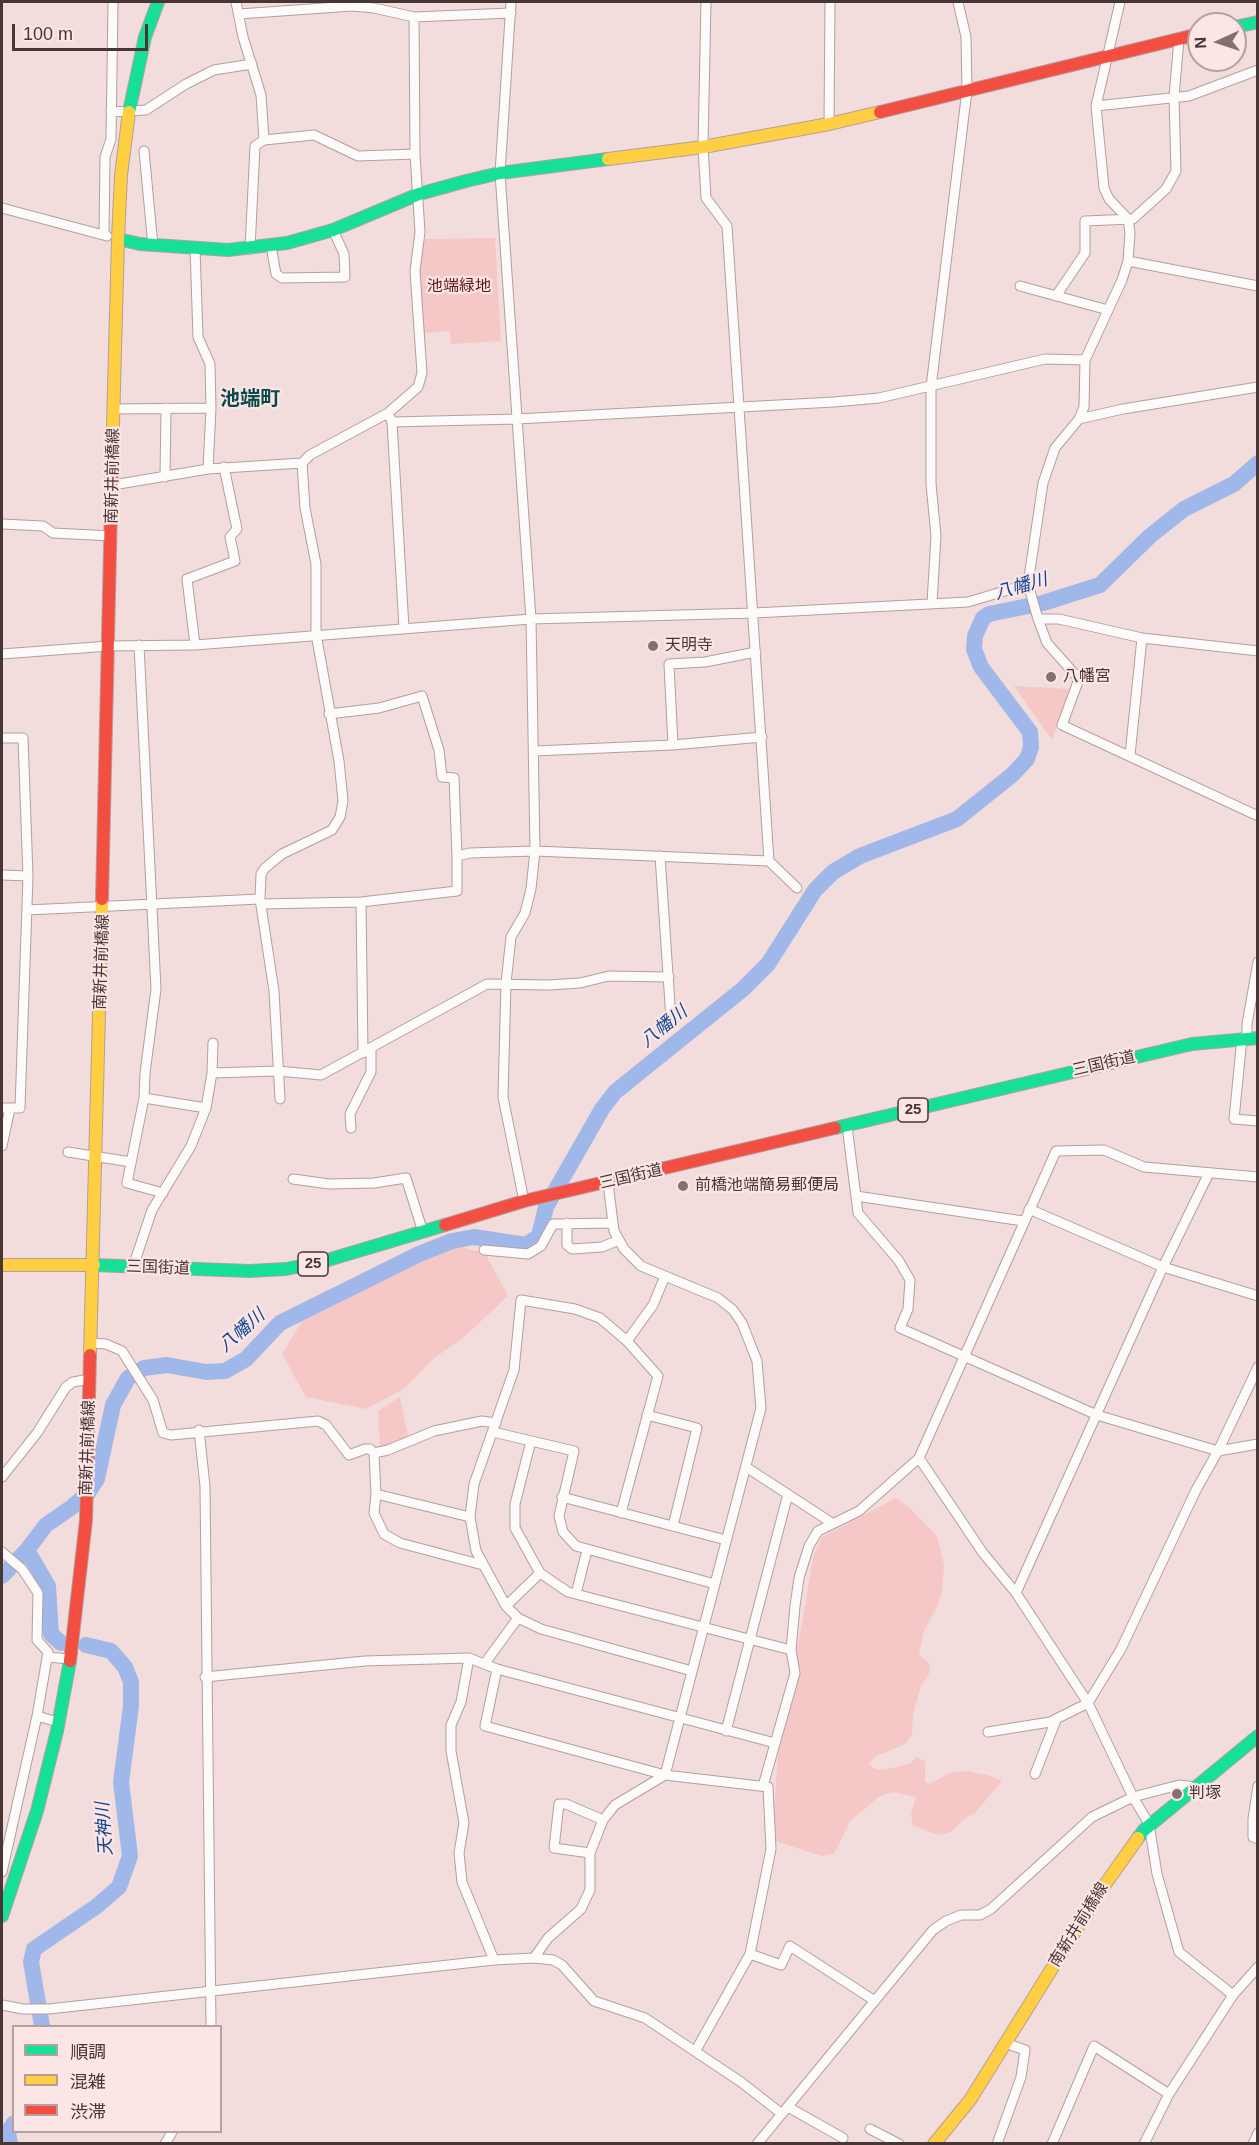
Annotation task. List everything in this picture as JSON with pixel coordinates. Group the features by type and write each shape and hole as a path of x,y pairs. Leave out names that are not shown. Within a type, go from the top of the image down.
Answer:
{"main road":[{"name":"南新井前橋線","path":"2,1916 8,1881 37,1810 58,1722 70,1659 86,1520 121,175 129,111 146,37 158,2"},
{"path":"118,239 153,246 195,248 250,249 271,246 333,230 419,194 500,173 703,147 829,124 1187,37"},
{"name":"三国街道","path":"2,1265 94,1265 249,1271 286,1269 321,1262 524,1201 1192,1044 1249,1038"},
{"name":"南新井前橋線","path":"934,2144 970,2100 1108,1878 1149,1824 1257,1737"}],"street":[{"path":"104,235 105,157 111,139 112,2"},
{"path":"236,2 261,95 264,140"},
{"path":"511,2 500,173 531,619 535,850 525,913 511,936 506,983 503,1096 524,1201"},
{"path":"706,2 703,147 706,198 727,226 769,861"},
{"path":"829,124 830,2"},
{"path":"932,603 936,536 931,484 931,387 967,90 966,38 958,2"},
{"path":"1120,2 1096,106 1104,188 1109,199 1128,219 1130,233 1128,261 1085,360 1084,406 1079,419 1055,448 1043,483 1028,585 1034,596 1037,616 1047,643 1079,680 1062,725 1257,816"},
{"path":"239,14 374,5 414,17 511,13"},
{"path":"113,485 224,467 302,463 310,455 390,418 418,387 422,373 415,271 420,232 415,154 414,17"},
{"path":"1056,296 1085,253 1085,221 1133,219 1166,189 1176,171 1174,97 1179,39"},
{"path":"111,112 146,110 186,84 214,70 252,64"},
{"path":"1096,106 1174,97 1209,90 1257,70"},
{"path":"250,249 255,146 264,140 314,135 358,156 415,154"},
{"path":"144,152 153,246"},
{"path":"2,208 118,239"},
{"path":"271,246 276,274 282,278 345,277 344,254 333,230"},
{"path":"195,248 198,337 210,364 211,408 208,469"},
{"path":"1128,261 1257,286"},
{"path":"1020,286 1108,310"},
{"path":"390,418 517,419 879,398 1045,359 1085,360"},
{"path":"1079,419 1123,408 1257,387"},
{"path":"165,477 166,408"},
{"path":"114,409 211,408"},
{"path":"390,418 404,628"},
{"path":"279,1099 274,991 261,902 261,874 282,855 332,830 340,817 342,785 316,634 316,564 304,508 302,463"},
{"path":"195,645 187,579 236,561 230,537 237,529 224,467"},
{"path":"2,524 43,526 53,533 112,536"},
{"path":"2,654 109,646 195,645 531,619 754,613 968,602 1028,585"},
{"path":"1037,616 1059,618 1142,638 1257,651"},
{"path":"1130,755 1142,638"},
{"path":"139,645 156,989 144,1098 127,1183 163,1193"},
{"path":"673,746 669,664 705,662 756,652"},
{"path":"27,910 153,903 361,903 457,891 454,778 442,777 439,750 422,696 379,708 329,714"},
{"path":"534,751 673,746 762,736"},
{"path":"2,738 23,738 28,876 20,1108 6,1108 2,1146"},
{"path":"457,856 470,853 535,850 769,861 797,888"},
{"path":"660,856 671,1019"},
{"path":"2,875 28,876"},
{"path":"351,1128 350,1114 371,1072 367,1051 361,903"},
{"path":"1257,962 1247,1024 1249,1038 1234,1119 1257,1121"},
{"path":"212,1073 278,1071 321,1075 487,984 549,985 579,983 609,976 669,977"},
{"path":"133,1267 144,1229 191,1146 206,1108 212,1073 213,1043"},
{"path":"144,1098 206,1108"},
{"path":"847,1126 858,1213 899,1261 910,1280 908,1309 900,1328 965,1354 1097,1415 1218,1451 1257,1444"},
{"path":"763,1786 795,1673 791,1650 799,1578 809,1546 818,1532 859,1511 919,1458 1056,1151 1104,1150 1144,1167 1257,1175"},
{"path":"68,1152 131,1162"},
{"path":"1016,1593 1163,1267 1209,1173"},
{"path":"292,1179 340,1184 374,1183 406,1178 423,1232"},
{"path":"534,1958 548,1938 581,1909 590,1890 590,1853 603,1820 615,1805 665,1775 761,1408 757,1361 751,1340 733,1310 718,1298 641,1266 619,1240 612,1222 608,1183"},
{"path":"856,1196 1023,1221"},
{"path":"1029,1209 1163,1267 1257,1296"},
{"path":"483,1250 528,1254 541,1246 553,1224 612,1222"},
{"path":"567,1223 567,1245 572,1249 602,1247 619,1240"},
{"path":"627,1341 653,1305 665,1276"},
{"path":"621,1513 658,1376 627,1341 600,1318 575,1309 521,1300 514,1370 474,1484 470,1517 476,1551 506,1606 518,1618 541,1629 692,1671"},
{"path":"92,1343 106,1344 122,1351 153,1400 164,1433 171,1435 199,1430 318,1421 326,1425 349,1455 365,1449 374,1453 434,1431 482,1421 531,1441 574,1451 559,1516 563,1532 576,1546 715,1584"},
{"path":"988,1732 1056,1720 1088,1703 1121,1649 1257,1367"},
{"path":"2,1477 37,1433 66,1387 73,1382 90,1379"},
{"path":"647,1415 697,1428 673,1526"},
{"path":"199,1430 205,1486 205,1677 211,2025"},
{"path":"531,1441 515,1504 515,1528 540,1573 568,1592 791,1650"},
{"path":"374,1453 376,1494 374,1513 384,1533 400,1543 483,1565"},
{"path":"919,1458 983,1553 1016,1593 1088,1703 1132,1797 1149,1824 1157,1874 1179,1952 1233,1995"},
{"path":"746,1467 832,1523"},
{"path":"376,1494 470,1517"},
{"path":"726,1731 788,1494"},
{"path":"562,1497 726,1540"},
{"path":"576,1594 587,1550"},
{"path":"2,1552 22,1569 38,1593 37,1640 48,1652 37,1716 2,1872"},
{"path":"506,1606 540,1573"},
{"path":"485,1663 518,1618"},
{"path":"47,1657 70,1659"},
{"path":"205,1677 365,1661 469,1658 497,1669 775,1743"},
{"path":"469,1658 461,1702 451,1725 451,1751 464,1823 459,1853 462,1882 494,1960"},
{"path":"497,1669 485,1726 665,1775 768,1787 771,1849 750,1954 696,2050"},
{"path":"37,1716 58,1722"},
{"path":"1035,1774 1056,1720"},
{"path":"757,2144 933,1930 946,1921 962,1915 980,1915 992,1909 1092,1817 1132,1797 1179,1785 1196,1787"},
{"path":"1257,1786 1253,1820 1253,1837 1257,1839"},
{"path":"590,1853 554,1848 559,1804 566,1804 603,1820"},
{"path":"750,1954 781,1965 790,1947 875,2001"},
{"path":"2,2005 50,2009 494,1960 534,1958 553,1960 562,1965 594,2001 645,2018 785,2110 843,2138"},
{"path":"1144,2144 1168,2094 1233,1995 1257,1967"},
{"path":"997,2144 1021,2077 1024,2050 1005,2043"},
{"path":"1052,2144 1094,2046 1168,2094"},
{"path":"870,2129 899,2144"},
{"path":"1253,2144 1257,2133"}],"green space":[{"name":"池端緑地","path":"495,238 501,341 451,344 450,331 424,333 419,273 422,239"},
{"path":"1014,686 1069,689 1052,740"},
{"path":"439,1241 485,1253 508,1296 464,1337 433,1359 405,1388 366,1409 306,1397 282,1354 305,1316 346,1292 388,1277"},
{"path":"400,1397 408,1436 390,1446 380,1447 378,1411"},
{"path":"896,1498 909,1507 937,1536 944,1565 942,1592 938,1605 924,1631 919,1654 930,1664 929,1674 921,1685 913,1715 912,1734 905,1744 875,1757 869,1763 873,1768 883,1770 910,1764 916,1757 925,1761 925,1782 930,1784 949,1773 967,1771 1002,1781 974,1814 965,1818 951,1832 938,1835 913,1826 911,1814 916,1797 893,1792 880,1796 850,1821 834,1854 822,1856 772,1840 778,1754 797,1684 794,1666 814,1555 822,1537"}],"waterway":[{"name":"八幡川","path":"2,1576 27,1550 46,1525 88,1493 97,1479 113,1405 128,1378 144,1368 167,1365 206,1372 225,1371 246,1359 280,1323 419,1254 452,1241 474,1237 526,1245 539,1236 546,1207 602,1109 615,1092 743,989 768,964 815,890 833,872 860,856 957,819 1012,775 1027,759 1031,747 1030,732 981,667 974,649 975,636 983,618 989,614 1043,603 1100,585 1150,536 1184,509 1234,484 1258,463"},
{"name":"天神川","path":"27,1550 48,1586 51,1634 61,1643"},
{"name":"天神川","path":"42,2025 31,1962 34,1949 97,1906 119,1887 130,1856 121,1782 131,1706 131,1682 125,1667 111,1651 86,1645"},
{"name":"天神川","path":"10,2144 8,2132 12,2126"}],"traffic: fast":[{"path":"129,112 145,37 158,2"},
{"path":"1247,24 1258,22"},
{"path":"118,239 140,244 228,250 287,243 333,230 419,194 466,181 500,173 608,159"},
{"path":"835,1128 1192,1044 1258,1038"},
{"path":"94,1265 249,1271 286,1269 321,1262 445,1225"},
{"path":"2,1916 37,1811 57,1731 70,1661"},
{"path":"1138,1838 1144,1830 1258,1736"}],"traffic: slow":[{"path":"112,463 121,175 129,112"},
{"path":"608,159 703,147 829,124 880,112"},
{"path":"90,1355 102,899"},
{"path":"2,1265 94,1265"},
{"path":"934,2144 970,2100 1099,1893 1138,1838"}],"traffic: jam":[{"path":"880,112 1187,37"},
{"path":"102,899 112,463"},
{"path":"445,1225 524,1201 835,1128"},
{"path":"70,1661 86,1520 90,1355"}],"place":[{"name":"天明寺","path":"653,646"},
{"name":"八幡宮","path":"1051,677"},
{"name":"前橋池端簡易郵便局","path":"683,1186"},
{"name":"判塚","path":"1177,1794"}],"district":[{"name":"池端町","path":"250,399"}]}
